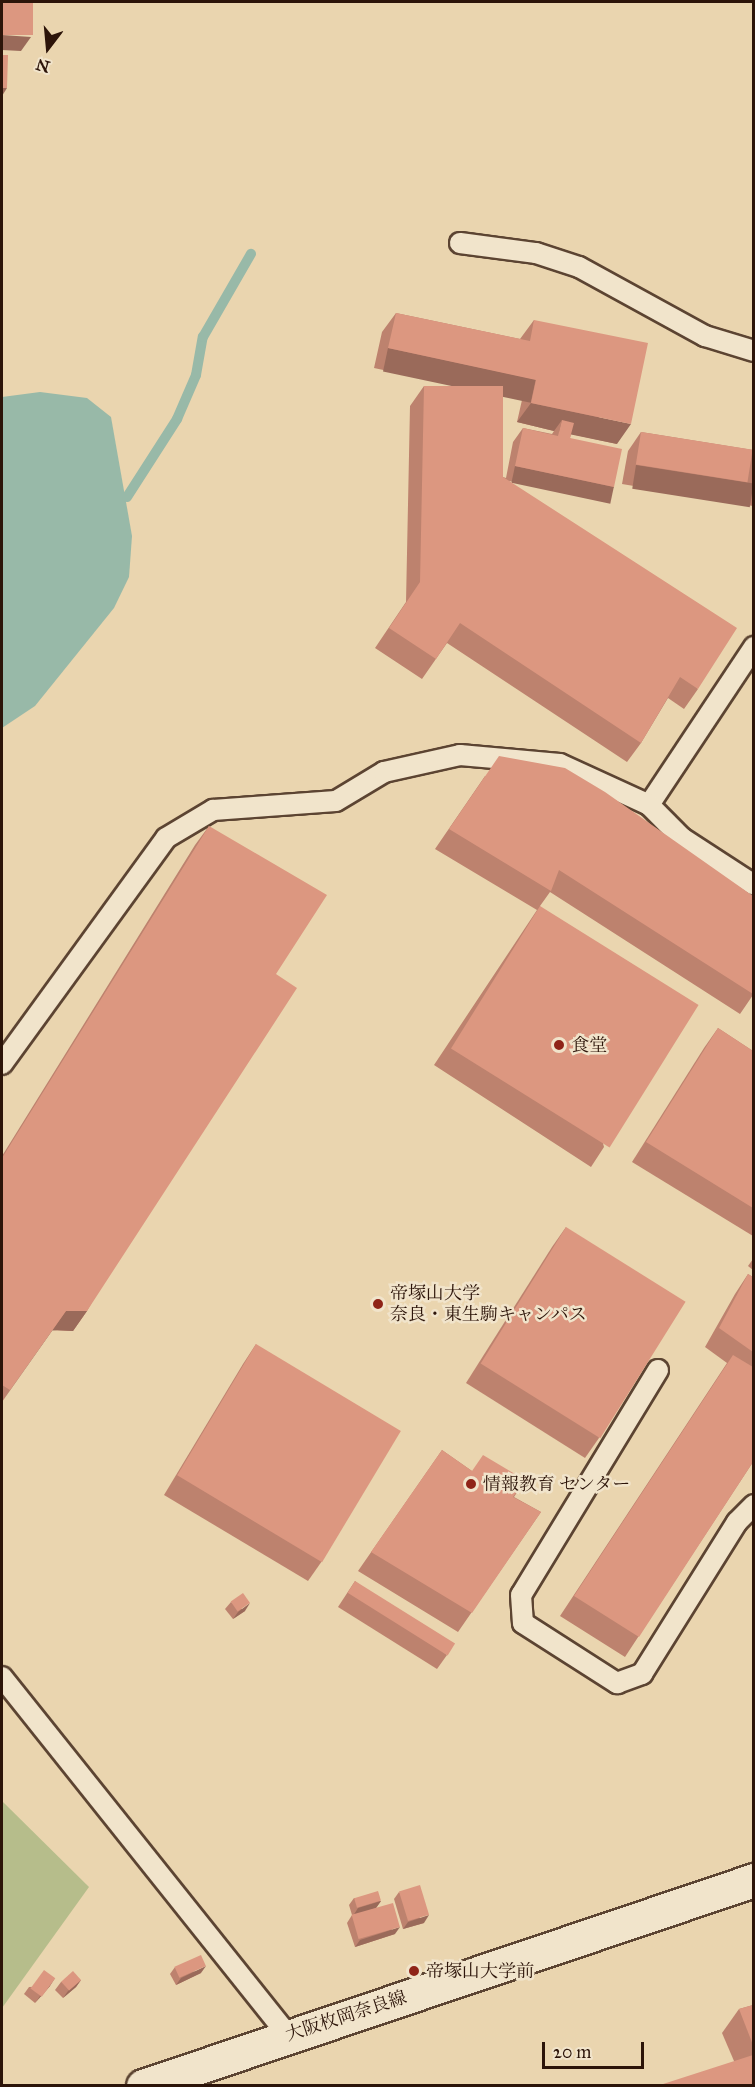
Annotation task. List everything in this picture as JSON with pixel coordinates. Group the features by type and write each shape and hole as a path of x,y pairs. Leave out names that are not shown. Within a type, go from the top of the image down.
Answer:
{"main road":[{"name":"大阪枚岡奈良線","path":"143,2085 753,1880"}],"lane":[{"path":"460,243 536,253 579,267 705,336 753,351"},
{"path":"649,805 753,647"},
{"path":"2,1064 166,838 213,810 336,801 384,772 460,755 560,764 649,805 682,838 753,885"},
{"path":"658,1370 521,1595 523,1623 617,1683 642,1674 737,1522 753,1505"},
{"path":"2,1677 288,2035"}],"green space":[{"path":"2,1801 89,1887 2,2008"}],"shaded area":[{"path":"40,392 87,398 111,417 132,536 129,577 114,608 35,706 2,728 2,397"}],"building":[{"path":"2,2 33,2 33,35 2,35"},
{"path":"2,55 8,55 7,88 2,88"},
{"path":"396,313 530,341 534,320 648,343 631,424 531,403 536,380 388,348"},
{"path":"424,386 503,386 503,477 737,628 698,689 680,677 641,743 460,623 436,659 389,628 420,582"},
{"path":"562,420 574,423 570,438 622,449 614,487 515,466 523,428 558,436"},
{"path":"641,432 753,450 747,482 636,465"},
{"path":"499,756 565,768 605,792 753,896 753,994 559,870 551,891 449,829"},
{"path":"209,826 327,895 276,974 297,988 87,1311 66,1311 10,1390 2,1385 2,1158"},
{"name":"食堂","path":"540,906 699,1005 610,1148 451,1048"},
{"path":"718,1028 753,1051 753,1208 646,1142"},
{"path":"566,1227 686,1302 600,1438 481,1364"},
{"path":"748,1274 753,1277 753,1352 719,1328"},
{"path":"256,1344 401,1431 322,1562 177,1475"},
{"path":"733,1355 753,1367 753,1462 639,1637 574,1596"},
{"path":"442,1450 472,1471 483,1455 525,1480 513,1497 541,1512 472,1613 371,1552"},
{"path":"355,1581 455,1644 448,1655 348,1593"},
{"path":"243,1593 250,1603 238,1611 231,1602"},
{"path":"420,1885 429,1915 408,1921 399,1891"},
{"path":"378,1891 381,1901 357,1908 354,1898"},
{"path":"393,1903 400,1927 359,1939 352,1915"},
{"path":"201,1955 206,1966 179,1978 175,1967"},
{"path":"44,1970 55,1978 42,1997 30,1989"},
{"path":"73,1971 81,1980 69,1991 61,1982"},
{"path":"753,2005 753,2045 739,2009"},
{"path":"753,2055 753,2085 660,2085"}],"waterway":[{"path":"127,497 177,419 196,375 203,337 251,254"}],"place":[{"name":"食堂","path":"559,1045"},
{"name":"帝塚山大学 奈良・東生駒キャンパス","path":"378,1304"},
{"name":"情報教育 センター","path":"471,1484"},
{"name":"帝塚山大学前","path":"414,1971"}]}
